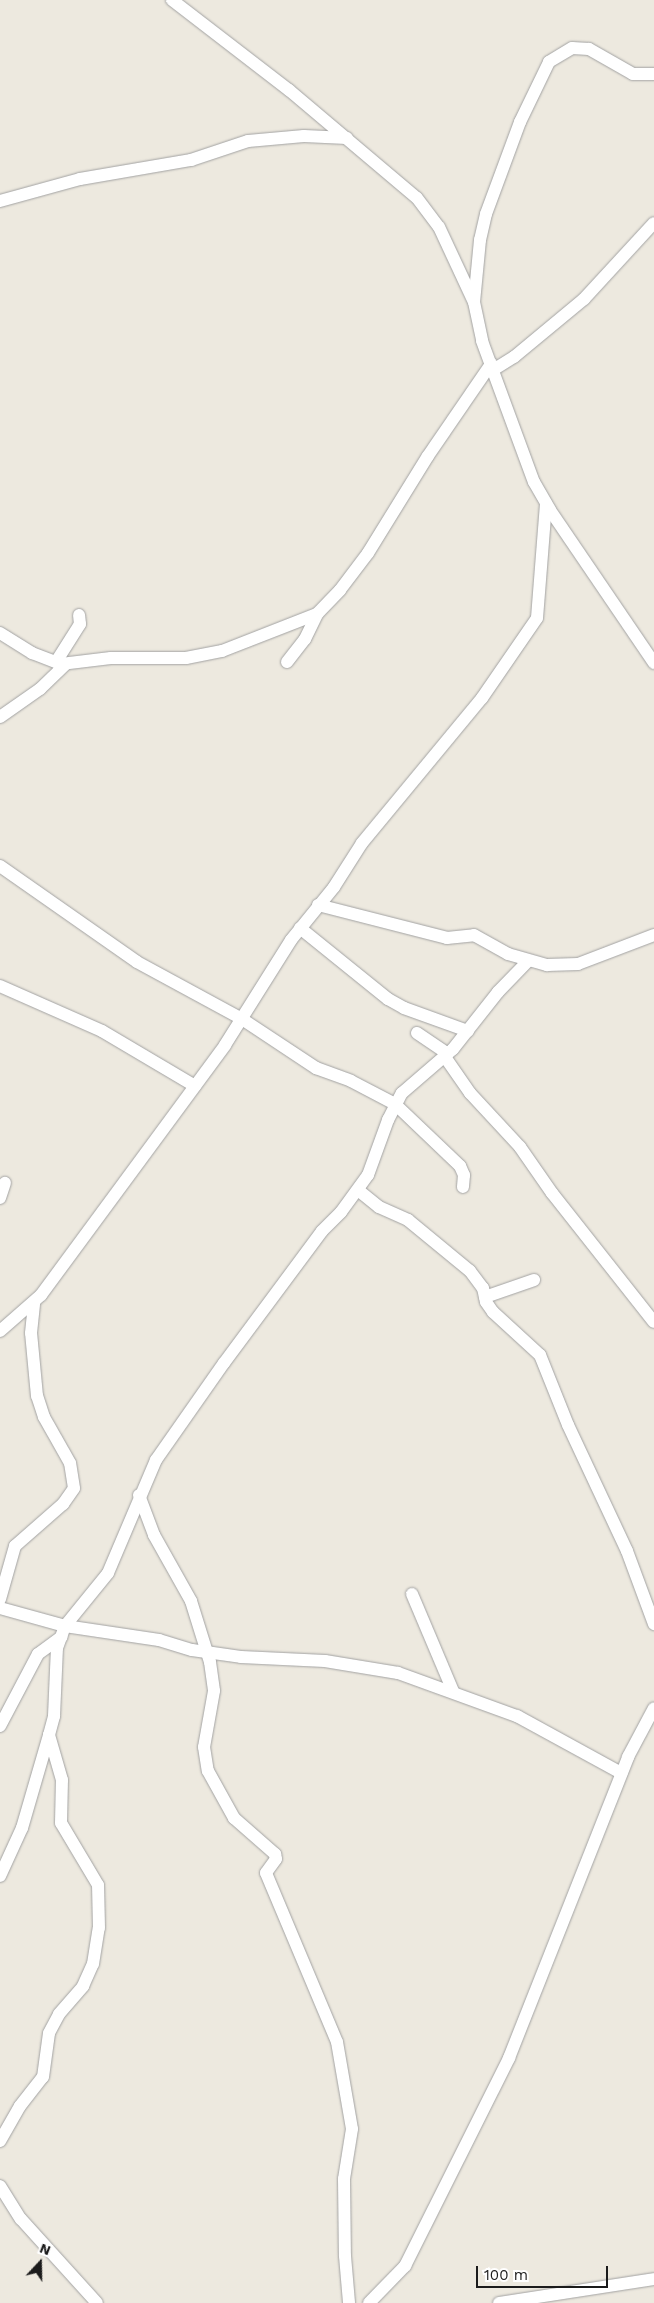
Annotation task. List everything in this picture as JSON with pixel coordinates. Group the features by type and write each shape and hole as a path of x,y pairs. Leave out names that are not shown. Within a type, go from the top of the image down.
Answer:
{"street":[{"path":"172,0 348,138 427,208 453,253 474,302"},
{"path":"654,74 634,74 589,49 572,48 549,62 520,122 486,214 480,240 474,302 475,321 527,464 546,503 654,663"},
{"path":"0,201 80,179 191,160 248,141 304,136 348,138"},
{"path":"287,662 305,639 317,614 340,590 368,553 409,484 492,367 514,357 584,299 654,223"},
{"path":"0,1331 34,1302 195,1086 242,1019 300,928 334,888 362,843 482,698 537,618 546,503"},
{"path":"0,634 32,653 61,663 111,658 166,659 208,654 317,614"},
{"path":"0,717 40,689 61,663 80,624 79,615"},
{"path":"0,866 120,952 242,1019 316,1068 351,1081 395,1104 460,1166 464,1175 463,1187"},
{"path":"318,905 447,938 474,934 498,949 528,961 559,966 578,964 654,935"},
{"path":"300,928 388,999 404,1008 468,1031"},
{"path":"0,1726 38,1654 63,1632 108,1573 139,1495 170,1438 322,1231 358,1190 375,1163 395,1104 408,1086 446,1056 528,961"},
{"path":"0,986 102,1032 195,1086"},
{"path":"417,1034 446,1056 470,1093 508,1131 552,1193 654,1322"},
{"path":"0,1198 5,1183"},
{"path":"358,1190 378,1207 408,1220 470,1271 483,1288 485,1298 493,1312 527,1340 546,1364 568,1425 627,1552 654,1624"},
{"path":"485,1298 534,1280"},
{"path":"0,1599 15,1546 63,1504 74,1488 70,1463 44,1417 37,1396 31,1333 34,1302"},
{"path":"139,1495 154,1535 191,1601 207,1652 214,1691 204,1747 208,1771 234,1818 275,1854 276,1859 266,1873 337,2042 352,2129 344,2180 345,2256 349,2303"},
{"path":"412,1594 453,1691"},
{"path":"0,1608 63,1632 159,1640 207,1652 369,1666 453,1691 544,1729 621,1773"},
{"path":"0,1876 22,1828 49,1736 54,1716 56,1659 63,1632"},
{"path":"369,2303 408,2260 509,2058 621,1773 654,1708"},
{"path":"0,2141 20,2106 43,2077 49,2033 86,1980 93,1964 99,1928 98,1885 61,1823 62,1780 49,1736"},
{"path":"0,2186 21,2219 97,2303"},
{"path":"499,2303 654,2279"}]}
